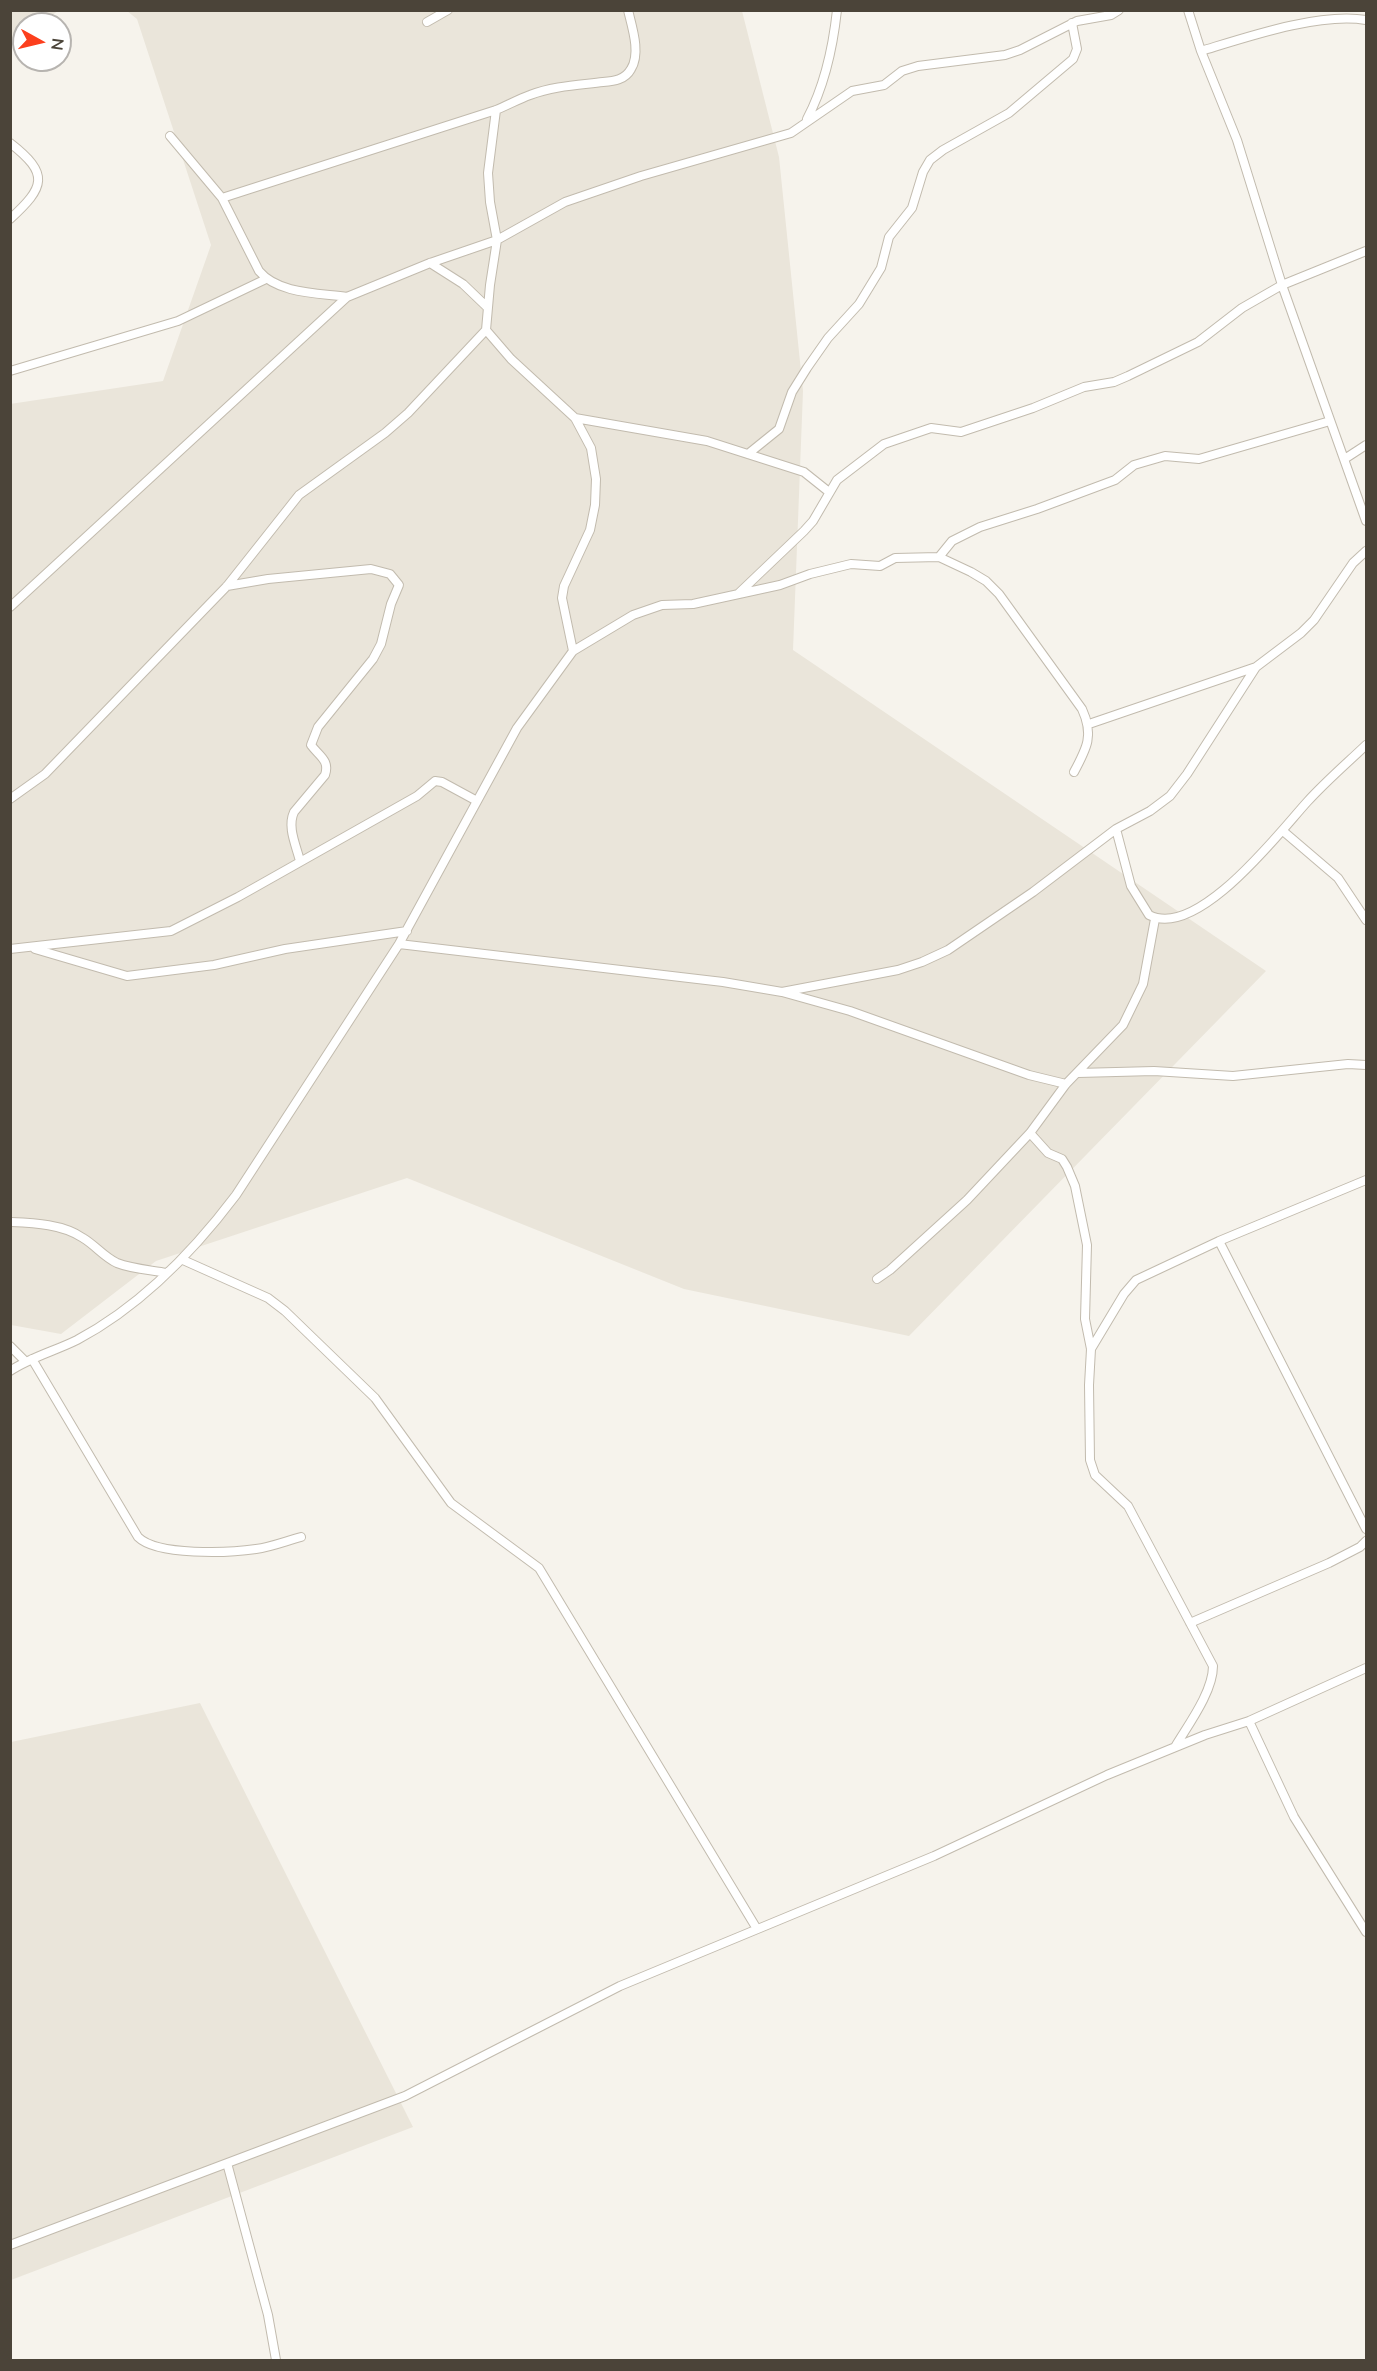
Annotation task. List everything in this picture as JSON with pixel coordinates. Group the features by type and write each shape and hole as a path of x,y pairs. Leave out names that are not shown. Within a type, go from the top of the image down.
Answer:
{"street":[{"path":"427,22 448,10"},
{"path":"222,198 496,110 532,94 562,86 614,81 624,77 632,69 635,58 633,31 628,10"},
{"path":"806,123 824,75 835,30 837,10"},
{"path":"10,607 347,297 430,263 497,240 565,202 618,186 641,176 791,133 852,92 887,84 902,71 918,66 1005,55 1020,50 1082,19 1111,15 1119,10"},
{"path":"1188,10 1201,51 1238,140 1282,285 1330,421 1346,458 1366,521"},
{"path":"1201,51 1285,27 1344,18 1366,20"},
{"path":"748,454 779,429 792,392 807,368 828,338 858,304 875,277 883,260 889,237 912,208 923,171 930,160 943,150 1009,113 1073,59 1077,49 1072,23"},
{"path":"10,799 45,774 227,586 299,495 311,484 385,433 408,413 486,330 497,240 490,202 488,173 496,110"},
{"path":"170,136 222,198 259,270 266,279 276,285 312,293 347,297"},
{"path":"10,144 34,164 38,183 37,191 28,203 10,219"},
{"path":"739,593 813,521 837,480 884,444 931,428 961,432 1033,408 1084,387 1114,382 1198,342 1242,308 1282,285 1366,250"},
{"path":"430,263 463,284 487,308"},
{"path":"10,371 178,321 266,279"},
{"path":"486,330 511,359 575,418 591,448 596,479 595,505 590,530 564,586 562,598 573,651"},
{"path":"575,418 707,441 804,472 829,492"},
{"path":"939,557 952,541 973,530 1115,480 1134,465 1165,456 1198,459 1330,421"},
{"path":"1346,458 1366,445"},
{"path":"1089,724 1256,667 1301,633 1314,620 1353,563 1366,552"},
{"path":"13,1368 77,1340 102,1324 183,1260 207,1233 236,1195 399,944 517,728 573,651 633,615 662,605 693,604 780,585 810,574 846,565 880,566 895,558 939,557 986,581 999,594 1082,709 1089,724 1084,752 1074,772"},
{"path":"227,586 268,579 371,569 390,574 399,585 391,604 381,644 373,659 318,727 312,739 311,745 327,763 327,767 325,775 291,818 300,861"},
{"path":"782,992 898,970 922,963 948,950 1033,892 1116,829 1150,811 1170,796 1256,667"},
{"path":"1116,829 1131,886 1143,908 1155,919 1174,920 1200,907 1243,873 1326,781 1366,745"},
{"path":"10,949 171,931 238,897 417,796 435,782 442,782 477,801"},
{"path":"1283,831 1338,878 1366,920"},
{"path":"877,1279 890,1270 966,1200 1030,1133 1066,1084 1123,1024 1143,984 1155,919"},
{"path":"32,948 127,976 214,965 285,949 406,931"},
{"path":"399,944 723,982 782,992 850,1011 1029,1075 1066,1084"},
{"path":"1078,1073 1154,1071 1233,1076 1347,1064 1366,1065"},
{"path":"1030,1133 1048,1153 1065,1163 1076,1186 1087,1245 1086,1329 1091,1349 1089,1385 1092,1469 1101,1482 1128,1506 1213,1666 1209,1688 1175,1747"},
{"path":"1091,1349 1124,1294 1136,1280 1219,1240 1366,1180"},
{"path":"10,1222 37,1223 60,1228 82,1236 113,1261 167,1273"},
{"path":"1219,1240 1366,1529"},
{"path":"183,1260 268,1298 285,1311 375,1398 451,1503 539,1568 757,1929"},
{"path":"10,1346 29,1361 138,1537 144,1542 161,1549 235,1550 256,1549 301,1537"},
{"path":"1190,1623 1329,1563 1360,1548 1366,1541"},
{"path":"10,2245 405,2096 620,1986 934,1856 985,1830 1107,1775 1175,1747 1249,1721 1366,1668"},
{"path":"1249,1721 1294,1817 1366,1932"},
{"path":"227,2163 268,2315 276,2361"}],"shaded area":[{"path":"11,10 58,10 57,12 12,12 11,44"},
{"path":"127,11 742,11 779,157 803,391 793,650 1266,971 909,1336 684,1289 407,1178 156,1261 61,1334 11,1325 10,404 163,381 211,245 137,19"},
{"path":"200,1703 413,2127 11,2280 11,1742"}]}
